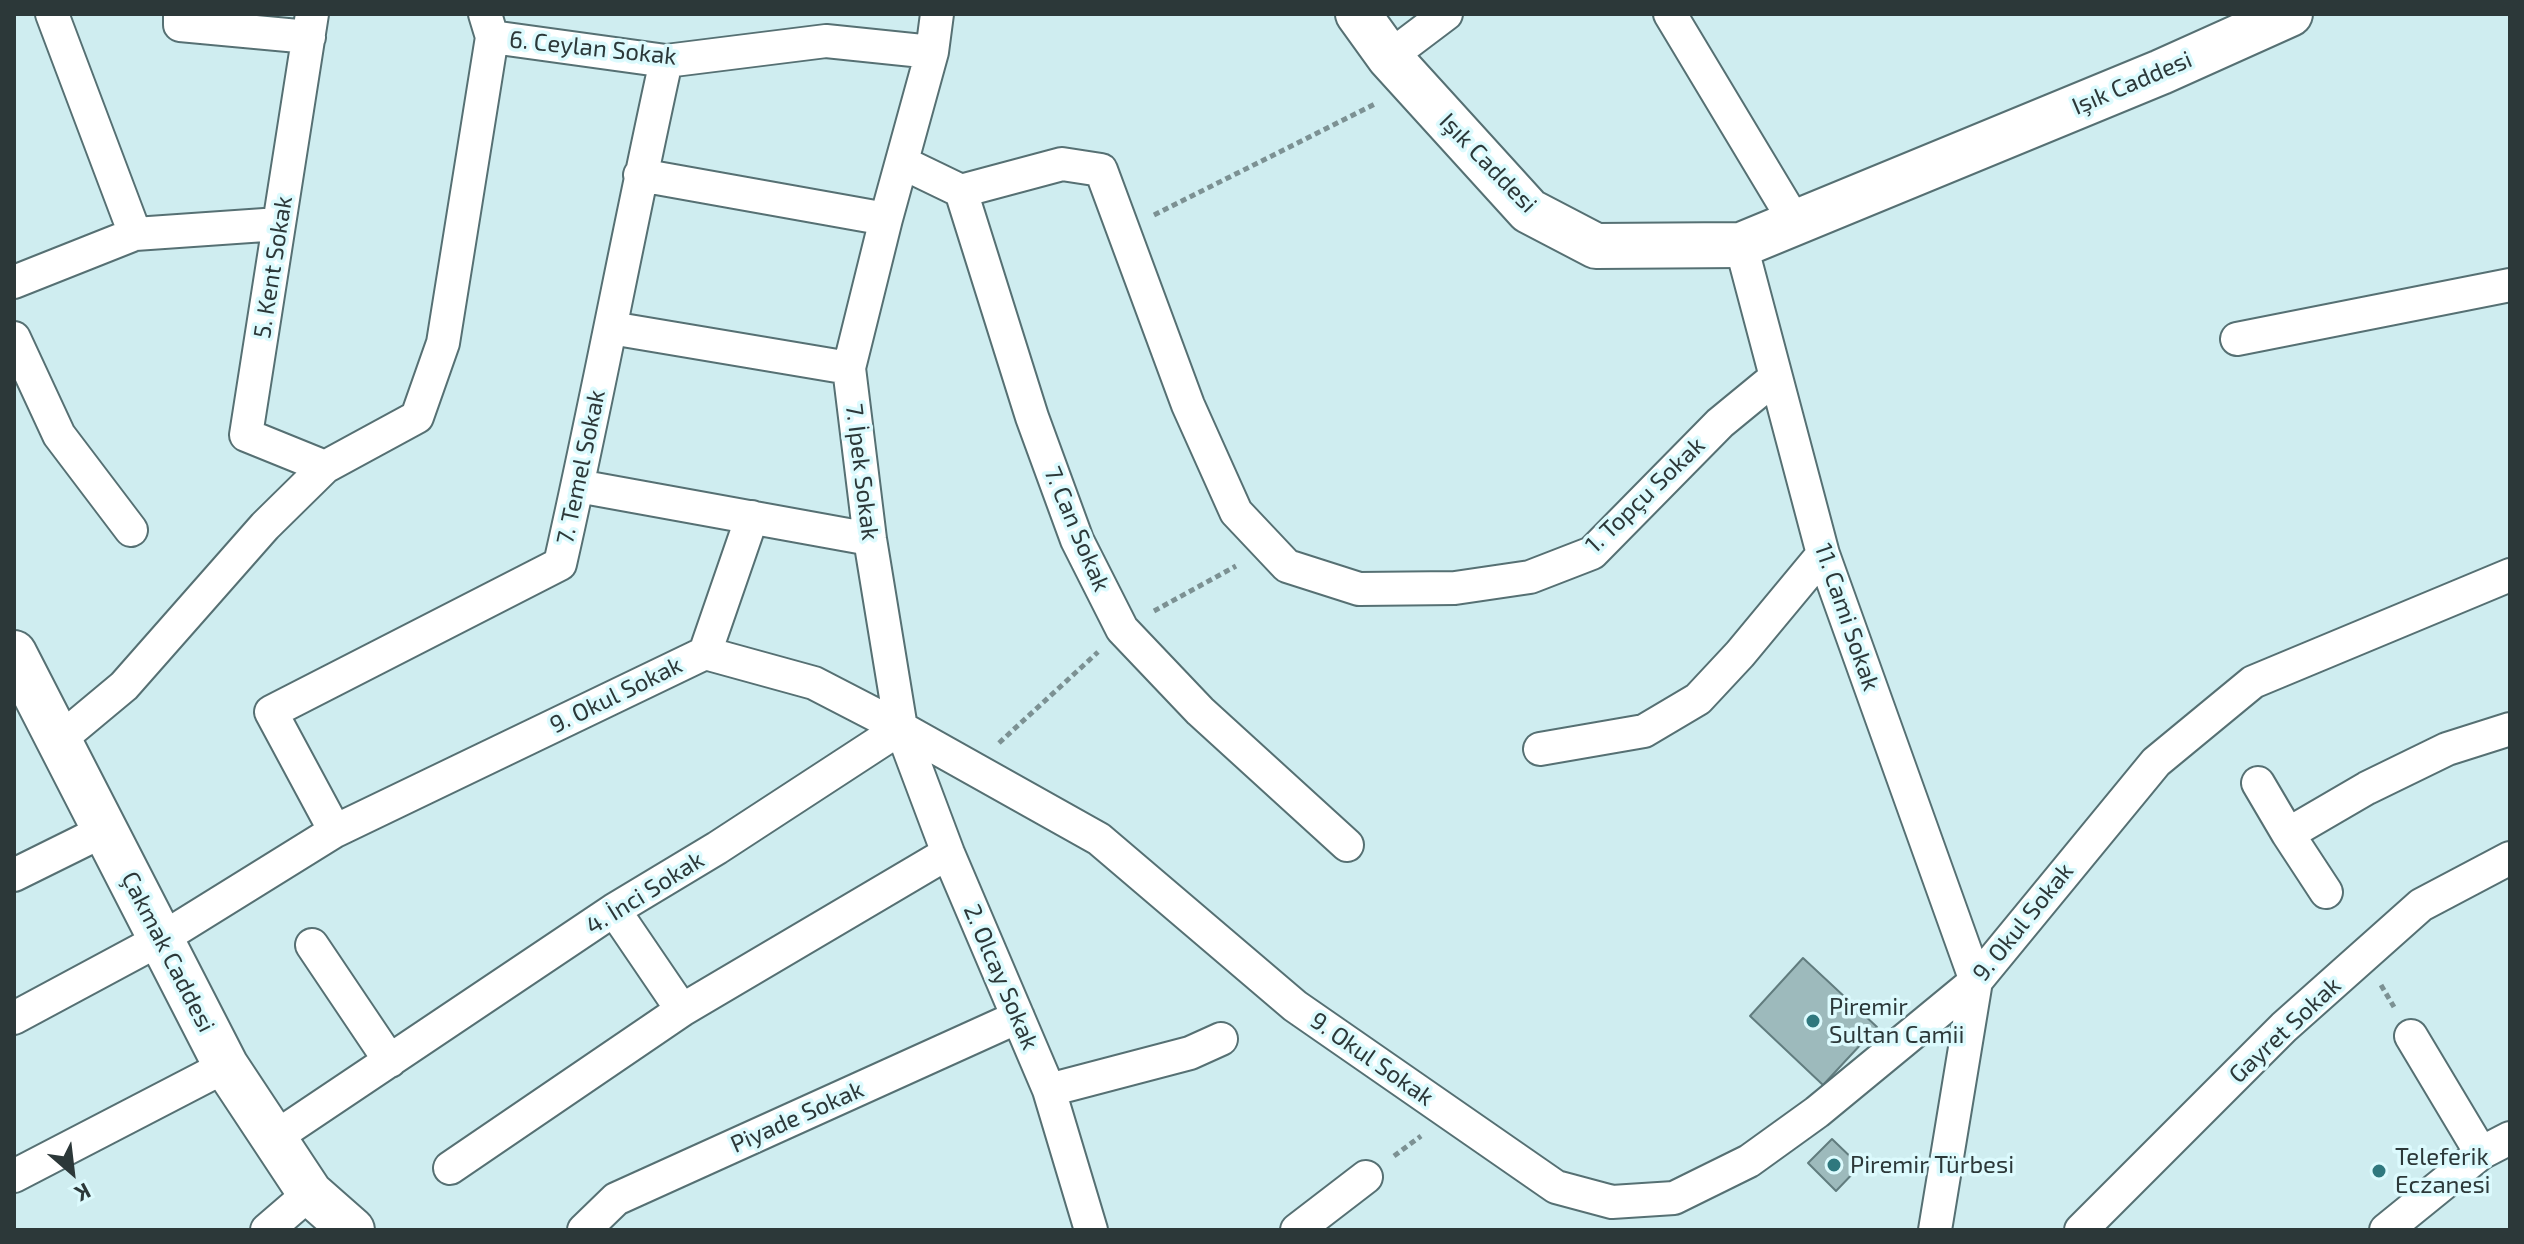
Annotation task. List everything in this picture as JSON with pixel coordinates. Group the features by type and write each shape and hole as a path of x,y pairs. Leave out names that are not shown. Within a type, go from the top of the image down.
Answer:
{"main road":[{"name":"Işık Caddesi","path":"1358,14 1402,70 1529,211 1596,246 1741,245 2161,72 2290,14"},
{"name":"Çakmak Caddesi","path":"18,669 226,1066 310,1193 352,1230"}],"street":[{"path":"180,14 180,25 310,26"},
{"path":"640,175 886,219 932,52 937,14"},
{"path":"1402,70 1446,14"},
{"path":"1670,14 1795,222"},
{"path":"55,15 135,234"},
{"name":"5. Kent Sokak","path":"310,26 246,435 325,467"},
{"path":"58,741 124,686 265,526 325,467 417,417 443,343 489,26"},
{"name":"6. Ceylan Sokak","path":"489,26 666,61 826,41 932,52"},
{"name":"7. Temel Sokak","path":"335,831 271,712 560,564 666,61"},
{"path":"903,163 961,191"},
{"name":"1. Topçu Sokak","path":"961,191 1062,164 1101,170 1188,405 1236,512 1287,566 1359,589 1455,588 1530,577 1592,553 1720,423 1776,377"},
{"name":"7. Can Sokak","path":"961,191 1032,417 1077,540 1122,629 1200,711 1347,845"},
{"name":"7. İpek Sokak","path":"886,219 849,368 870,539 901,728"},
{"path":"14,282 135,234 279,224"},
{"name":"11. Cami Sokak","path":"1741,245 1823,554 1976,981"},
{"path":"2237,339 2510,285"},
{"path":"611,328 849,368"},
{"path":"14,338 59,435 131,530"},
{"path":"578,486 870,539"},
{"path":"705,653 752,517"},
{"path":"1540,749 1644,731 1698,699 1740,654 1823,554"},
{"name":"9. Okul Sokak","path":"14,1018 161,939 335,831 705,653 814,683 1099,839 1295,1006 1556,1187 1612,1202 1674,1198 1749,1161 1817,1112 1976,981 2156,762 2253,682 2510,575"},
{"name":"2. Olcay Sokak","path":"901,728 948,853 1049,1090 1082,1228"},
{"name":"4. İnci Sokak","path":"274,1138 614,910 717,848 901,728"},
{"path":"2288,834 2367,788 2447,749 2510,729"},
{"path":"2258,783 2326,892"},
{"path":"14,875 105,830"},
{"path":"450,1168 682,1010 948,853"},
{"name":"Gayret Sokak","path":"2081,1230 2284,1027 2421,905 2510,858"},
{"path":"614,910 682,1010"},
{"path":"312,945 390,1061"},
{"path":"1935,1230 1976,981"},
{"name":"Piyade Sokak","path":"584,1230 616,1199 1018,1017"},
{"path":"2411,1036 2481,1153"},
{"path":"1049,1090 1190,1053 1221,1039"},
{"path":"14,1176 226,1066"},
{"path":"2386,1230 2481,1153 2510,1138"},
{"path":"1297,1230 1366,1177"},
{"path":"267,1230 310,1193"}],"path":[{"path":"1123,230 1402,70"},
{"path":"972,768 1122,629 1269,547"},
{"path":"2364,957 2411,1036"},
{"path":"1366,1177 1450,1113"}],"building":[{"name":"Piremir Sultan Camii","path":"1803,958 1877,1027 1823,1085 1750,1016"},
{"name":"Piremir Türbesi","path":"1832,1139 1860,1166 1836,1191 1808,1163"}],"place":[{"name":"Piremir Sultan Camii","path":"1813,1021"},
{"name":"Piremir Türbesi","path":"1834,1165"},
{"name":"Teleferik Eczanesi","path":"2379,1171"}]}
